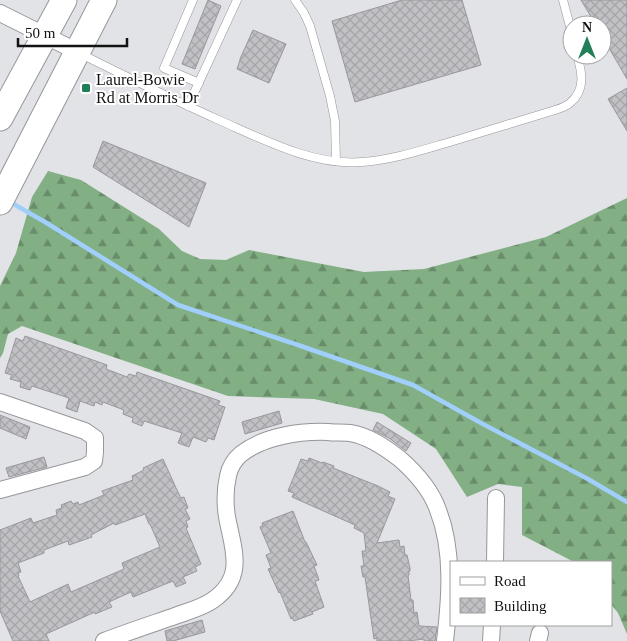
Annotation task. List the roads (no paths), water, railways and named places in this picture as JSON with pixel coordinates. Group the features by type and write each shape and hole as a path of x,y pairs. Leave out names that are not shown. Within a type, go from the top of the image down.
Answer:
{"main road":[{"path":"0,118 64,0"},
{"path":"3,195 104,0"}],"street":[{"path":"3,9 45,36 78,52"},
{"path":"0,402 84,431 95,438 96,452 94,462 86,467 0,490"},
{"path":"104,641 127,637 203,606 215,599 231,580 234,570 235,557 227,516 226,500 226,483 233,462 242,454 267,440 315,432 352,433 369,439 390,451 406,464 431,495 438,510 446,539 449,571 445,641"},
{"path":"495,561 496,498"},
{"path":"491,641 492,626"}],"lane":[{"path":"193,0 164,68 199,83"},
{"path":"188,106 237,0"},
{"path":"295,0 310,26 330,96 336,128 336,161"},
{"path":"563,0 567,15"},
{"path":"78,52 165,96 270,143 307,156 360,163 386,159 440,145 552,111 569,104 581,88 582,79 579,65"}],"waterway":[{"path":"10,202 178,305 413,385 627,502"}],"place":[{"name":"Laurel-Bowie Rd at Morris Dr","path":"86,88"}]}
